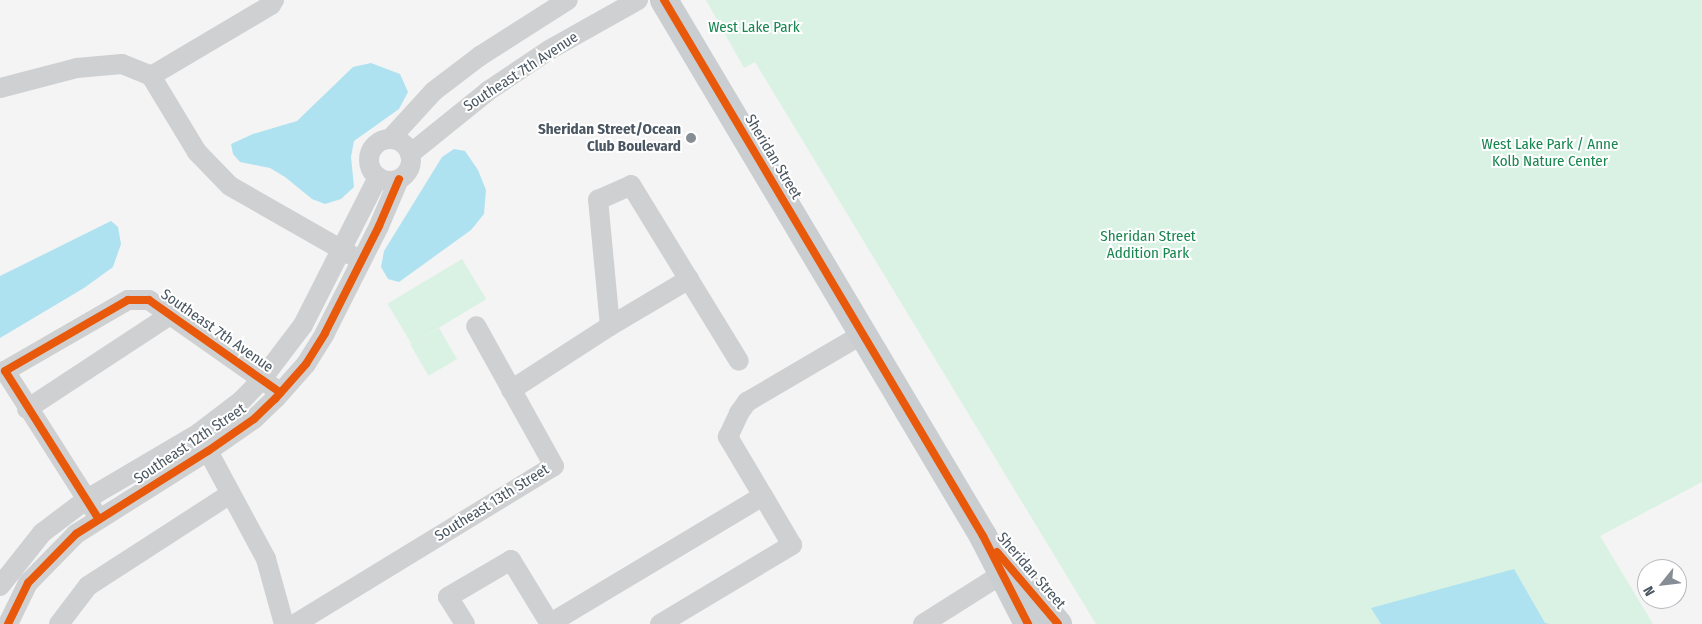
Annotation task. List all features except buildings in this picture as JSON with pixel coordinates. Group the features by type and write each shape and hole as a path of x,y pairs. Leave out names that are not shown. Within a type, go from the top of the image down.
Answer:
{"main road":[{"name":"Sheridan Street","path":"664,0 983,536 1028,624"},
{"name":"Sheridan Street","path":"983,536 1058,624"}],"street":[{"path":"152,76 271,5 274,0"},
{"path":"390,139 402,143 410,154 409,168 399,179 392,181 378,177 370,167 370,153 377,143 390,139 434,91 480,56 568,0"},
{"name":"Southeast 7th Avenue","path":"410,154 488,90 549,50 638,0"},
{"path":"0,88 77,68 122,64 152,76 196,152 230,186 340,250 361,260"},
{"name":"Southeast 7th Avenue","path":"281,393 262,379 149,300 128,300 5,370 27,408 87,498 199,433 242,400 262,379 307,318 378,177"},
{"name":"Southeast 12th Street","path":"8,624 28,583 43,564 98,518 208,451 254,419 281,393 306,364 327,329 399,179"},
{"path":"610,326 598,200 631,185 738,361"},
{"path":"511,390 610,326 689,279"},
{"name":"Southeast 7th Avenue","path":"27,408 170,315"},
{"path":"307,318 327,329"},
{"name":"Southeast 13th Street","path":"295,624 554,466 476,326"},
{"path":"660,624 792,545 728,436 739,413 747,402 861,330"},
{"path":"199,433 266,559 284,624"},
{"path":"60,620 88,586 230,494"},
{"path":"465,624 448,597 511,560 550,624 763,496"},
{"path":"0,586 42,533 87,498 98,518"},
{"path":"922,624 1002,574"}],"green space":[{"name":"Sheridan Street Addition Park","path":"706,0 1702,0 1702,482 1600,536 1637,597 1637,609 1644,609 1653,624 1096,624 755,62 744,68"},
{"path":"462,259 486,299 412,344 387,304"},
{"path":"439,328 457,359 428,376 410,344"}],"water":[{"path":"371,63 400,74 408,92 399,109 354,141 351,157 354,187 341,199 325,204 312,199 285,177 270,168 240,162 233,154 231,144 253,134 297,121 353,67"},
{"path":"454,149 465,151 478,170 486,190 484,214 471,230 399,282 388,279 381,267 384,251 442,157"},
{"path":"111,221 118,227 121,244 113,267 84,288 0,338 0,276"},
{"path":"1514,569 1545,623 1550,624 1381,624 1371,608"}],"cycle path":[{"path":"664,0 983,536 1028,624"},
{"path":"8,624 28,583 76,534 208,451 254,419 275,399 306,364 325,333 379,226 399,179"},
{"path":"98,518 5,371 128,300 149,300 281,393"},
{"path":"997,552 1058,624"}],"place":[{"name":"Sheridan Street/Ocean Club Boulevard","path":"691,138"}],"park label":[{"name":"West Lake Park","path":"754,28"},
{"name":"West Lake Park / Anne Kolb Nature Center","path":"1550,152"}]}
